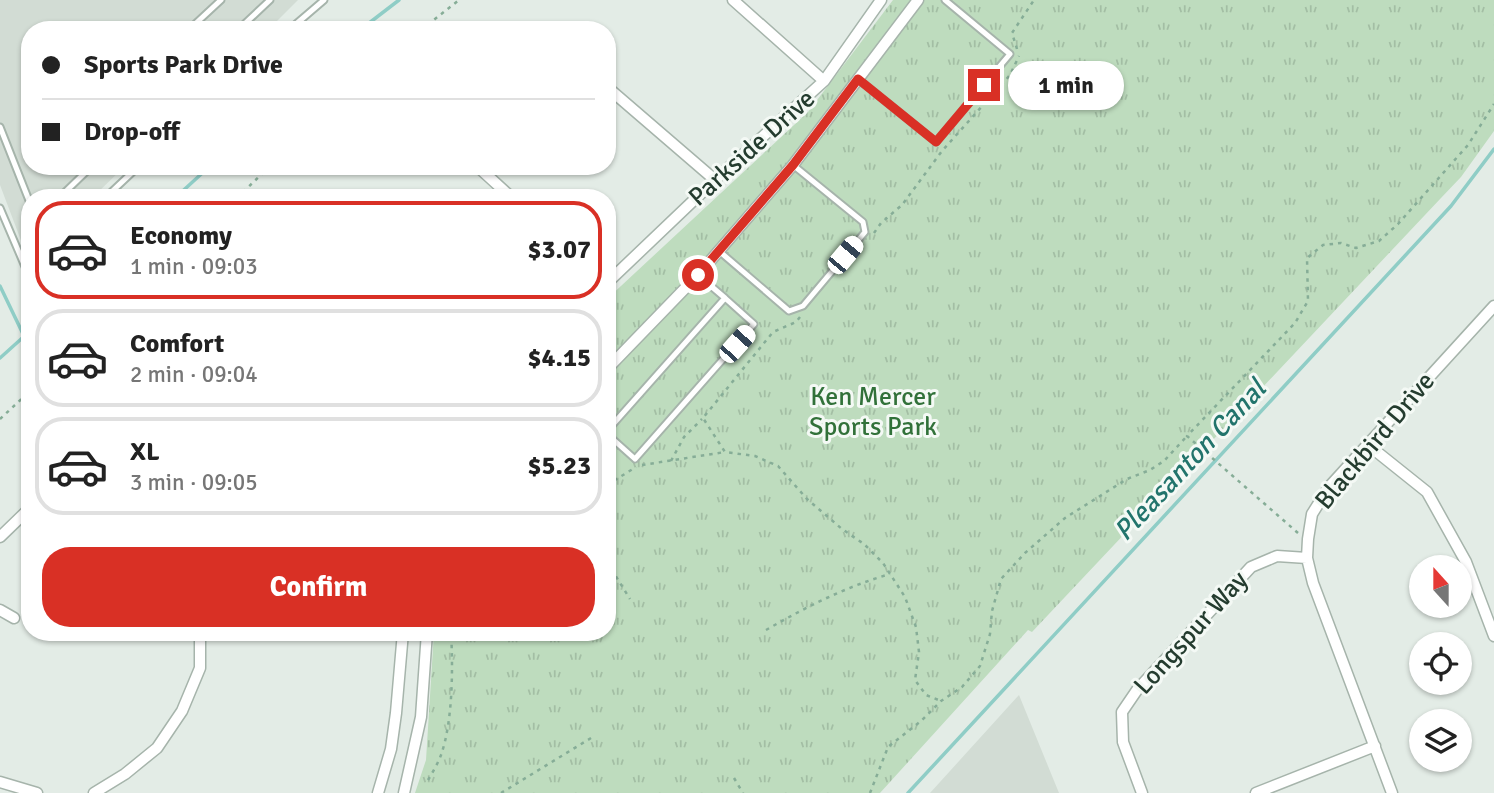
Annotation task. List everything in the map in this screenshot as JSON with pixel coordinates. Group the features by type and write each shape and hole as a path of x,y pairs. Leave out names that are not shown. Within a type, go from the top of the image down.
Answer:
{"street":[{"path":"733,0 824,81"},
{"name":"Parkside Drive","path":"616,274 824,81 881,0"},
{"path":"616,360 698,275 793,165 918,0"},
{"path":"616,95 715,180"},
{"path":"487,175 502,189"},
{"name":"Blackbird Drive","path":"1392,793 1313,583 1307,558 1312,514 1329,487 1494,306"},
{"path":"1367,444 1427,492 1466,562 1494,636"},
{"path":"0,537 21,517"},
{"name":"Longspur Way","path":"1142,793 1123,742 1122,712 1137,690 1251,567 1277,556 1307,558"},
{"path":"0,610 14,618"},
{"path":"94,793 125,774 157,748 182,711 200,668 200,641"},
{"path":"378,793 395,725 401,641"},
{"path":"404,793 421,717 426,641"},
{"path":"1256,793 1375,746"},
{"path":"0,782 37,793"}],"lane":[{"path":"198,21 221,0"},
{"path":"248,21 270,0"},
{"path":"300,21 324,0"},
{"path":"858,79 936,142 1010,54 945,0"},
{"path":"0,127 24,189"},
{"path":"719,251 789,311 803,306 865,232 863,222 793,165"},
{"path":"68,189 83,175"},
{"path":"115,189 129,175"},
{"path":"0,208 21,257"},
{"path":"616,441 635,459 754,324 698,275"},
{"path":"616,422 725,299"}],"path":[{"path":"432,21 459,0"},
{"path":"874,233 881,223 902,205 942,151 1010,75 1020,58 1013,33 1034,0"},
{"path":"870,793 888,747 941,701 962,687 979,666 990,634 992,611 1000,579 1065,518 1127,479 1164,461 1295,323 1308,301 1307,258 1323,245 1341,243 1356,248 1379,241 1398,224 1468,145 1494,104"},
{"path":"247,189 261,175"},
{"path":"670,461 684,437 703,418 772,332 796,322 805,312"},
{"path":"0,419 21,399"},
{"path":"703,418 725,452"},
{"path":"1187,436 1293,530 1308,539"},
{"path":"616,479 638,466 725,452 755,456 778,466 807,499 864,544 883,563 905,597 916,627 919,652 915,680 926,695 941,701"},
{"path":"766,630 810,605 859,583 890,574"},
{"path":"616,576 630,599"},
{"path":"428,780 441,755 446,729 453,668 452,641"},
{"path":"501,793 591,738"},
{"path":"734,778 743,793"}],"shaded area":[{"path":"0,0 298,0 277,21 21,21 21,175 116,175 101,189 21,189 21,240 0,185"},
{"path":"1019,695 1059,793 930,793"}],"green space":[{"name":"Ken Mercer Sports Park","path":"893,0 1494,0 1494,131 1461,177 1032,632 1028,630 880,793 415,793 426,760 433,641 616,641 616,291 808,112"}],"waterway":[{"path":"372,21 399,0"},
{"name":"Pleasanton Canal","path":"908,793 1451,206 1494,149"},
{"path":"185,189 200,175"},
{"path":"0,286 21,330"},
{"path":"0,358 21,339"}],"route":[{"path":"698,275 793,165 858,79 936,142 984,85"}]}
